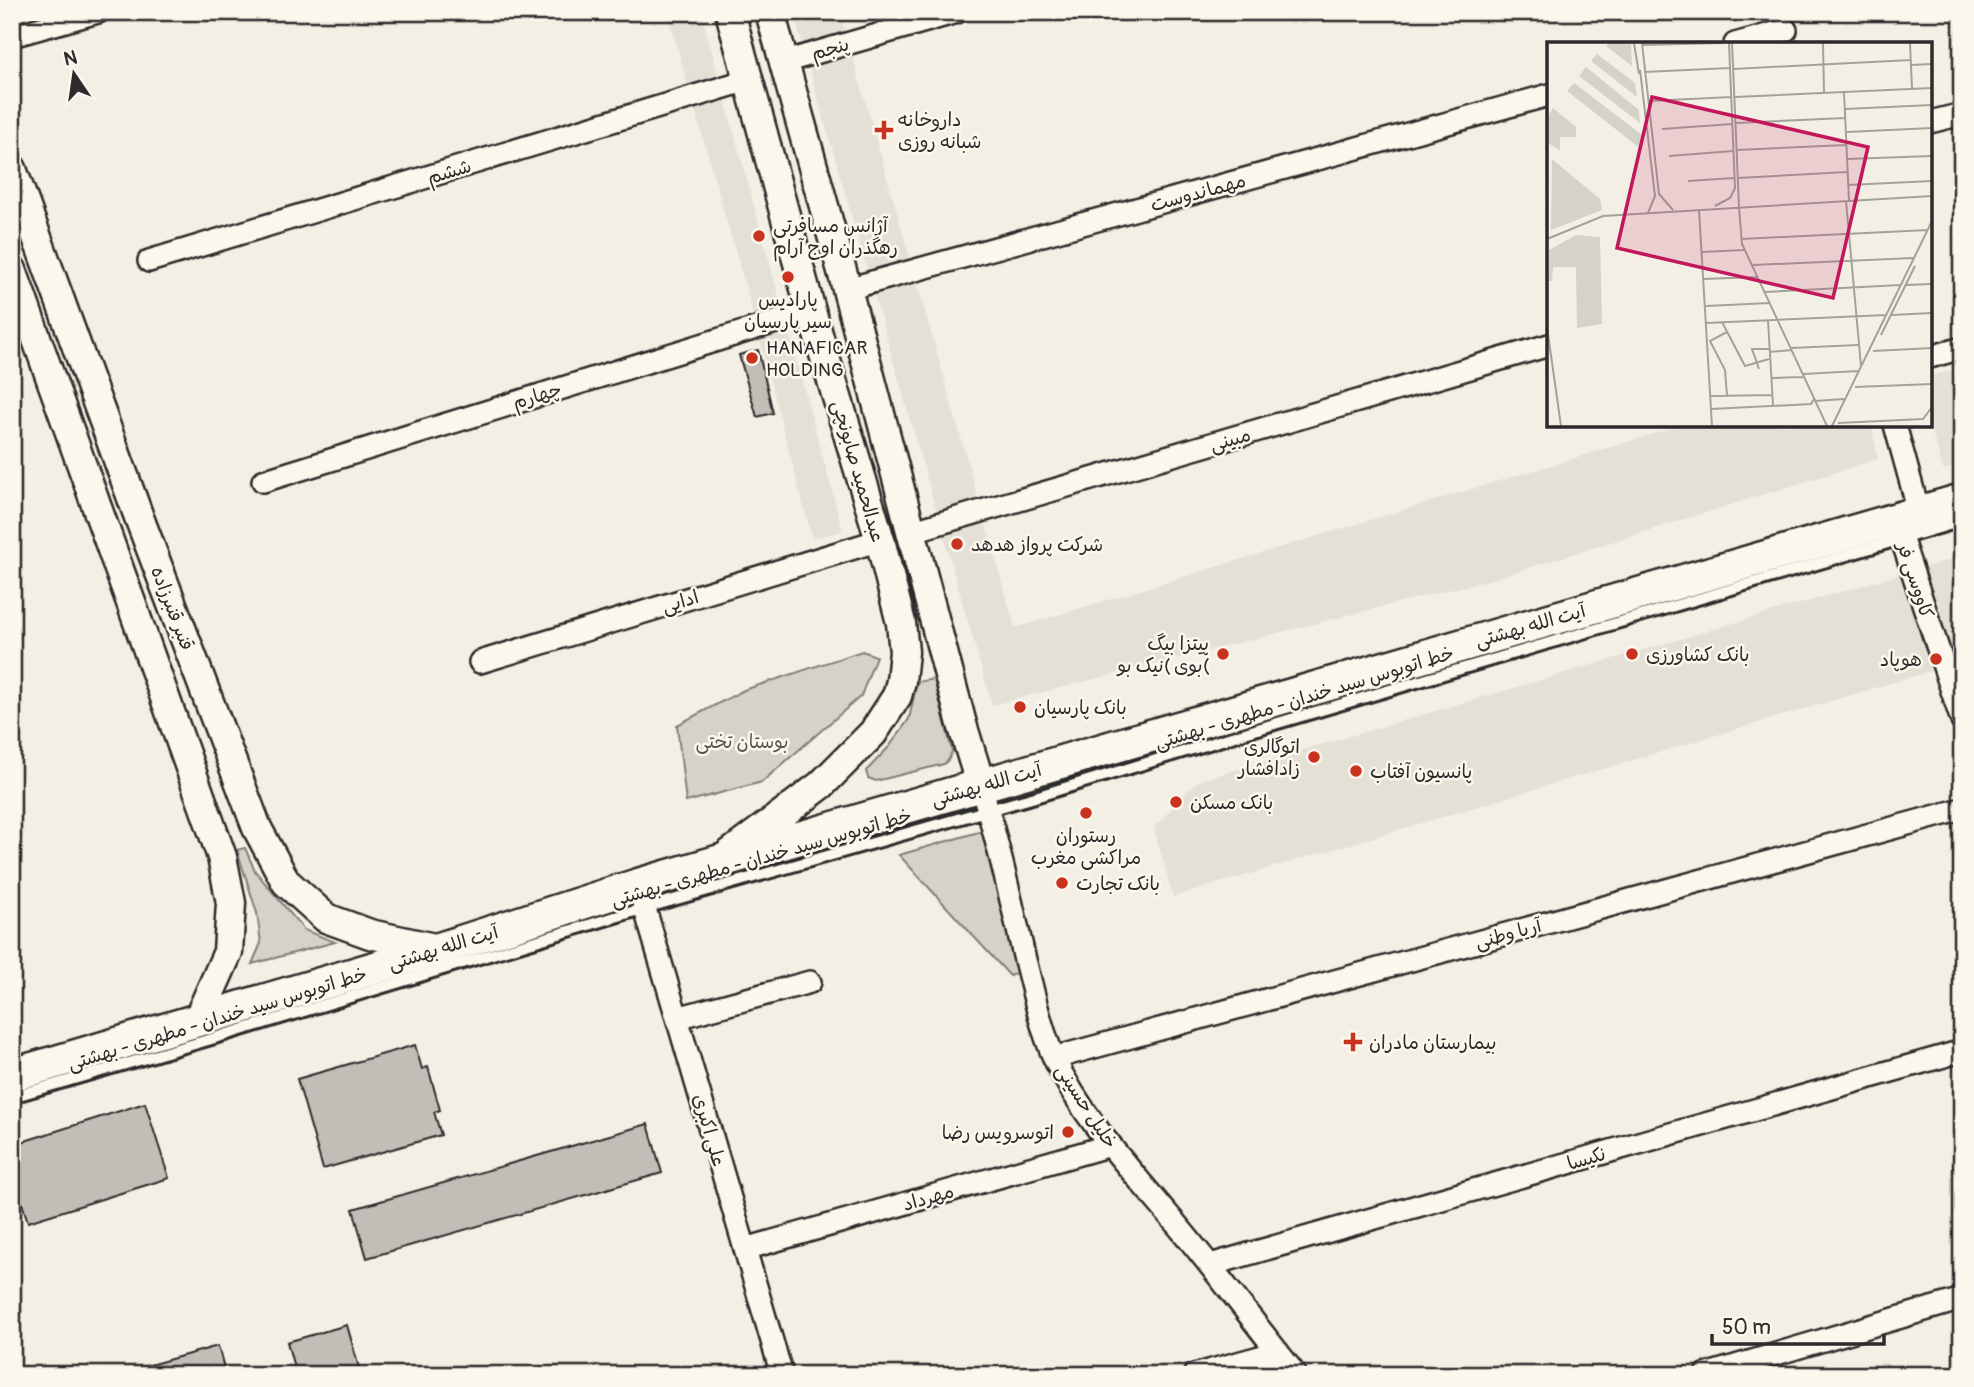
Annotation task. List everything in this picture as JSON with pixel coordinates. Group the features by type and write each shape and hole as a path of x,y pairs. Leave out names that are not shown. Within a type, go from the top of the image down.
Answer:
{"main road":[{"name":"عبدالحمید صابونچی","path":"718,862 800,802 838,770 873,733 890,708 901,681 904,652 901,623 880,540 811,311 730,12"},
{"name":"عبدالحمید صابونچی","path":"770,12 847,289 962,724 985,798"},
{"name":"قنبر قنبرزاده","path":"12,169 140,520 257,828 268,850 286,882 326,918 370,934 439,949"},
{"name":"قنبر قنبرزاده","path":"12,270 222,857 231,902 228,952 197,1022"},
{"name":"آیت الله بهشتی","path":"12,1075 439,949 642,896 718,862 985,798 1905,523 1962,500"},
{"path":"880,540 911,532"}],"street":[{"path":"12,36 98,12"},
{"name":"پنجم","path":"784,62 957,12"},
{"path":"1742,42 1786,29"},
{"name":"ششم","path":"149,261 748,80"},
{"name":"مهماندوست","path":"847,289 1547,96"},
{"path":"1932,122 1962,114"},
{"name":"چهارم","path":"263,481 811,311"},
{"name":"مبینی","path":"911,532 1547,346"},
{"path":"1932,356 1962,348"},
{"name":"کاووسی فر","path":"1895,427 1905,523 1962,721"},
{"name":"ادایی","path":"480,662 880,540"},
{"name":"خلیل حسینی","path":"985,798 1034,994 1054,1058 1079,1102 1111,1145 1296,1375"},
{"name":"آریا وطنی","path":"1054,1058 1962,809"},
{"name":"علی‌ اکبری","path":"642,896 782,1375"},
{"path":"677,1018 810,982"},
{"name":"نکیسا","path":"1210,1265 1962,1051"},
{"name":"مهرداد","path":"746,1250 1111,1145"},
{"path":"1705,1375 1962,1299"},
{"path":"1194,1375 1278,1352"}],"lane":[{"path":"1905,523 1962,521"},
{"name":"خط اتوبوس سید خندان - مطهری - بهشتی","path":"12,1097 208,1040 642,896 985,798"}],"shaded area":[{"path":"667,12 701,12 843,531 812,538 747,292"},
{"path":"793,12 840,12 1015,628 1676,427 1871,427 1878,459 1496,578 992,705"},
{"path":"1962,367 1962,464 1943,470 1931,427 1932,375"},
{"path":"1962,556 1962,662 1173,897 1154,828 1197,781"}],"green space":[{"name":"بوستان تختی","path":"862,651 876,656 861,696 762,782 686,802 677,725 744,690"},
{"path":"934,679 952,751 949,759 944,764 876,781 868,778 866,771 889,747 909,719 917,682"},
{"path":"982,831 1018,972 1010,976 899,855"},
{"path":"245,848 255,871 304,930 335,942 252,964 261,943 257,913 237,850"}],"building":[{"path":"758,350 773,413 757,417 739,355"},
{"path":"415,1045 422,1069 428,1067 440,1110 434,1112 441,1135 323,1169 297,1079"},
{"path":"145,1103 169,1178 28,1222 12,1172 12,1145"},
{"path":"648,1124 662,1173 367,1258 353,1209"},
{"path":"347,1325 361,1375 296,1375 287,1342"},
{"path":"218,1346 226,1375 136,1375 135,1369"}],"place":[{"name":"داروخانه شبانه روزی","path":"884,130"},
{"name":"آژانس مسافرتی رهگذران اوج آرام","path":"759,236"},
{"name":"پارادیس سیر پارسیان","path":"788,277"},
{"name":"HANAFICAR HOLDING","path":"752,358"},
{"name":"شرکت پرواز هدهد","path":"957,544"},
{"name":"پیتزا بیگ بوی )نیک بو(","path":"1223,654"},
{"name":"بانک کشاورزی","path":"1632,654"},
{"name":"هوپاد","path":"1936,659"},
{"name":"بانک پارسیان","path":"1020,707"},
{"name":"اتوگالری زادافشار","path":"1314,757"},
{"name":"پانسیون آفتاب","path":"1356,771"},
{"name":"بانک مسکن","path":"1176,802"},
{"name":"رستوران مراکشی مغرب","path":"1086,813"},
{"name":"بانک تجارت","path":"1062,883"},
{"name":"بیمارستان مادران","path":"1353,1042"},
{"name":"اتوسرویس رضا","path":"1068,1132"}]}
